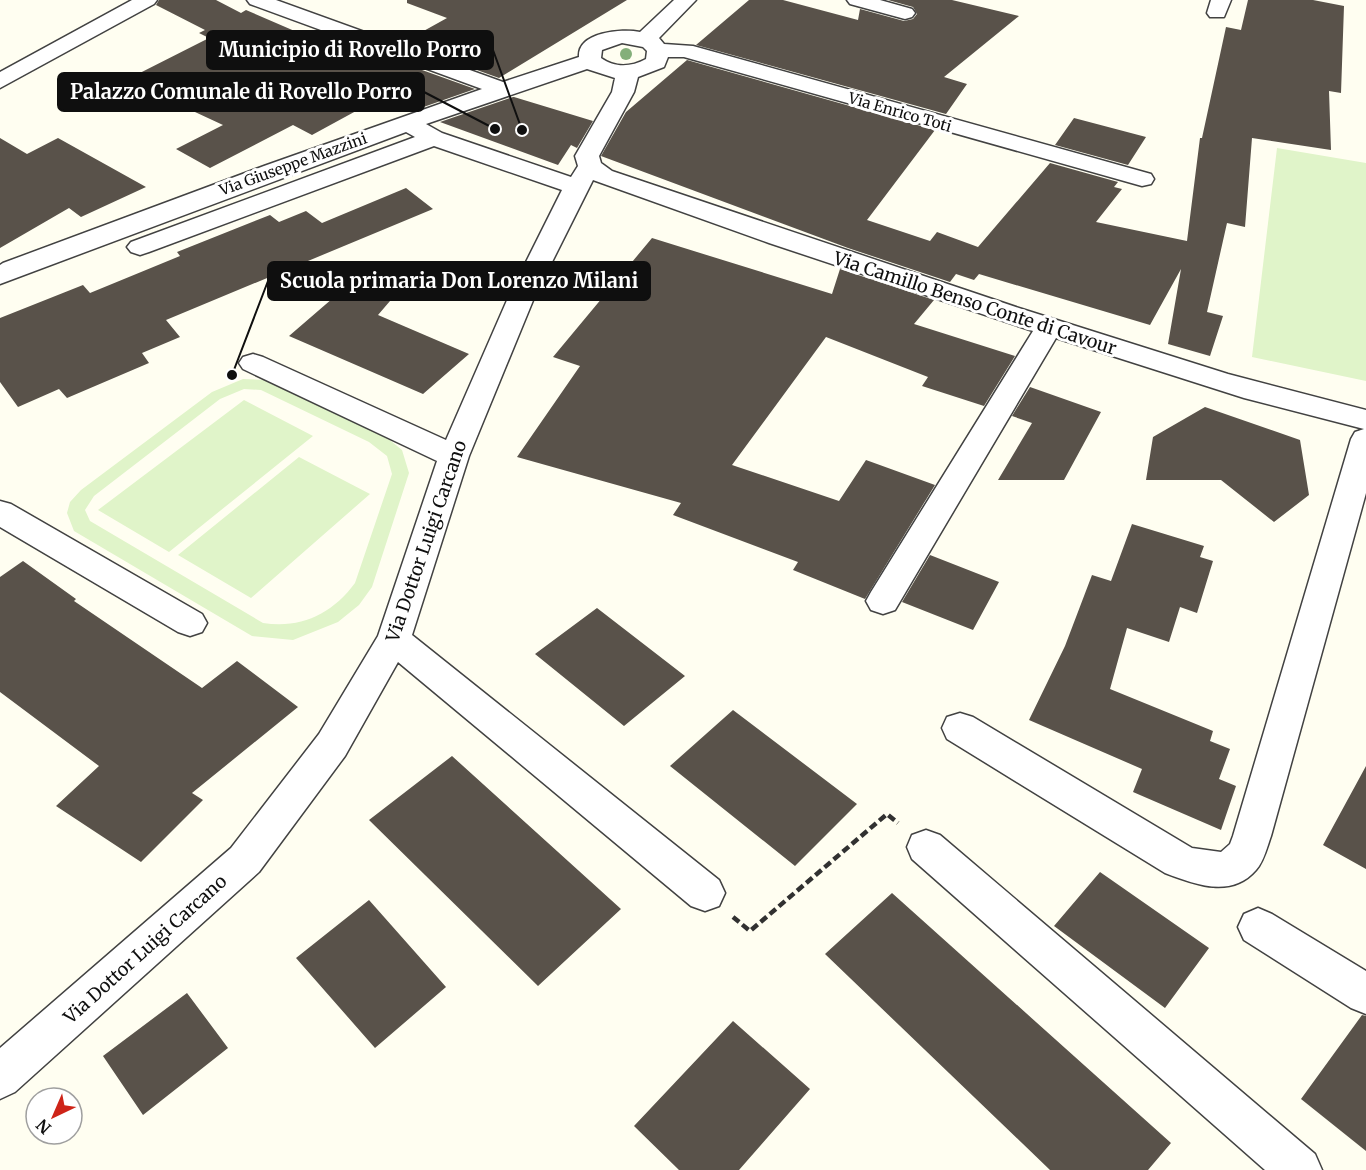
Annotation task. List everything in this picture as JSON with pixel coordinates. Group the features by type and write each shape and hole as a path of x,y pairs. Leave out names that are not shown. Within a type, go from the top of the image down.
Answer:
{"street":[{"path":"0,81 147,0"},
{"path":"257,0 503,89"},
{"path":"590,61 604,70 628,72 650,67 657,62 651,45 686,0"},
{"path":"857,0 905,13"},
{"name":"Via Enrico Toti","path":"590,61 589,50 602,40 623,37 685,51 1142,179"},
{"name":"Via Giuseppe Mazzini","path":"0,276 22,265 409,123 590,61"},
{"name":"Via Dottor Luigi Carcano","path":"0,1077 245,860 332,744 394,639 454,456 521,298 583,177 587,156 623,92 628,72"},
{"name":"Via Camillo Benso Conte di Cavour","path":"409,123 434,138 583,177 603,176 773,237 1049,327 1240,387 1305,406 1366,420"},
{"path":"140,247 434,138"},
{"path":"883,601 1049,327"},
{"path":"253,363 454,456"},
{"path":"960,728 1179,861 1207,872 1224,870 1243,858 1252,836 1366,439"},
{"path":"0,512 190,623"},
{"path":"394,639 705,893"},
{"path":"926,847 1299,1170"},
{"path":"1258,927 1366,994"}],"path":[{"path":"705,893 750,931 887,814 926,847"}],"green space":[{"path":"1277,148 1366,163 1366,381 1252,357"},
{"path":"243,379 269,380 381,433 402,450 409,473 372,587 359,605 338,622 293,640 252,636 74,531 67,513 70,502 81,490 212,392","holes":["244,389 261,390 369,442 387,456 392,474 355,583 326,611 315,617 290,624 263,623 90,521 85,510 94,496 220,399"]},
{"path":"244,400 313,436 169,552 98,510"},
{"path":"299,457 370,494 251,598 178,555"}],"building":[{"path":"159,0 216,0 241,13 246,10 334,48 344,42 475,89 412,111 378,99 312,135 293,125 210,168 176,149 223,125 126,80 209,38 199,33 205,30 156,5"},
{"path":"407,0 627,0 499,78 402,43 447,18 407,3"},
{"path":"749,0 783,0 858,20 860,9 904,21 913,19 917,14 913,7 888,0 952,0 1019,16 944,77 967,84 946,114 696,45"},
{"path":"1248,0 1313,0 1344,6 1341,93 1329,91 1331,150 1252,138 1245,227 1227,223 1207,312 1223,316 1210,356 1168,344 1181,269 1150,325 979,274 974,280 956,274 950,282 848,248 601,156 626,112 687,60 935,130 867,220 930,241 937,232 978,247 1050,163 1118,182 1114,187 1122,189 1096,222 1187,241 1200,138 1202,138 1226,27 1241,30"},
{"path":"513,97 593,121 577,148 571,145 558,165 440,122"},
{"path":"1074,118 1146,137 1128,165 1055,145"},
{"path":"0,138 27,154 58,138 146,187 81,217 69,208 0,248"},
{"path":"406,188 433,209 166,320 180,337 142,353 149,363 67,398 59,389 18,407 0,382 0,318 83,285 90,293 180,256 177,252 270,215 279,222 306,211 322,223"},
{"path":"652,238 832,294 840,269 934,300 914,324 1015,356 984,406 922,386 928,377 826,337 732,465 839,501 866,460 935,485 865,599 793,570 798,562 673,515 681,503 517,457 580,366 553,357"},
{"path":"369,267 396,294 378,315 469,354 423,394 289,336"},
{"path":"1030,387 1101,412 1064,480 998,480 1032,423 1012,416"},
{"path":"1205,407 1300,440 1309,495 1274,522 1221,480 1146,480 1153,437"},
{"path":"1132,524 1204,546 1200,557 1213,561 1197,613 1180,607 1169,642 1127,628 1110,689 1213,731 1210,741 1230,749 1219,779 1236,786 1221,830 1133,792 1142,769 1029,720 1065,646 1092,575 1111,581"},
{"path":"930,555 999,582 973,630 902,602"},
{"path":"23,561 76,599 74,601 202,688 237,661 298,707 192,793 203,800 141,862 56,806 99,766 0,692 0,577"},
{"path":"597,608 685,676 624,726 535,654"},
{"path":"733,710 857,804 795,866 670,766"},
{"path":"452,756 621,909 538,986 369,820"},
{"path":"1366,766 1366,869 1323,845"},
{"path":"1100,872 1209,948 1165,1008 1054,926"},
{"path":"892,893 1171,1143 1148,1170 1050,1170 825,954"},
{"path":"369,900 446,987 375,1048 296,958"},
{"path":"187,993 228,1048 143,1115 103,1056"},
{"path":"1362,1015 1366,1016 1366,1151 1301,1099"},
{"path":"733,1021 810,1089 739,1170 679,1170 634,1126"}],"place":[{"name":"Palazzo Comunale di Rovello Porro","path":"495,129"},
{"name":"Municipio di Rovello Porro","path":"522,130"},
{"name":"Scuola primaria Don Lorenzo Milani","path":"232,375"}]}
